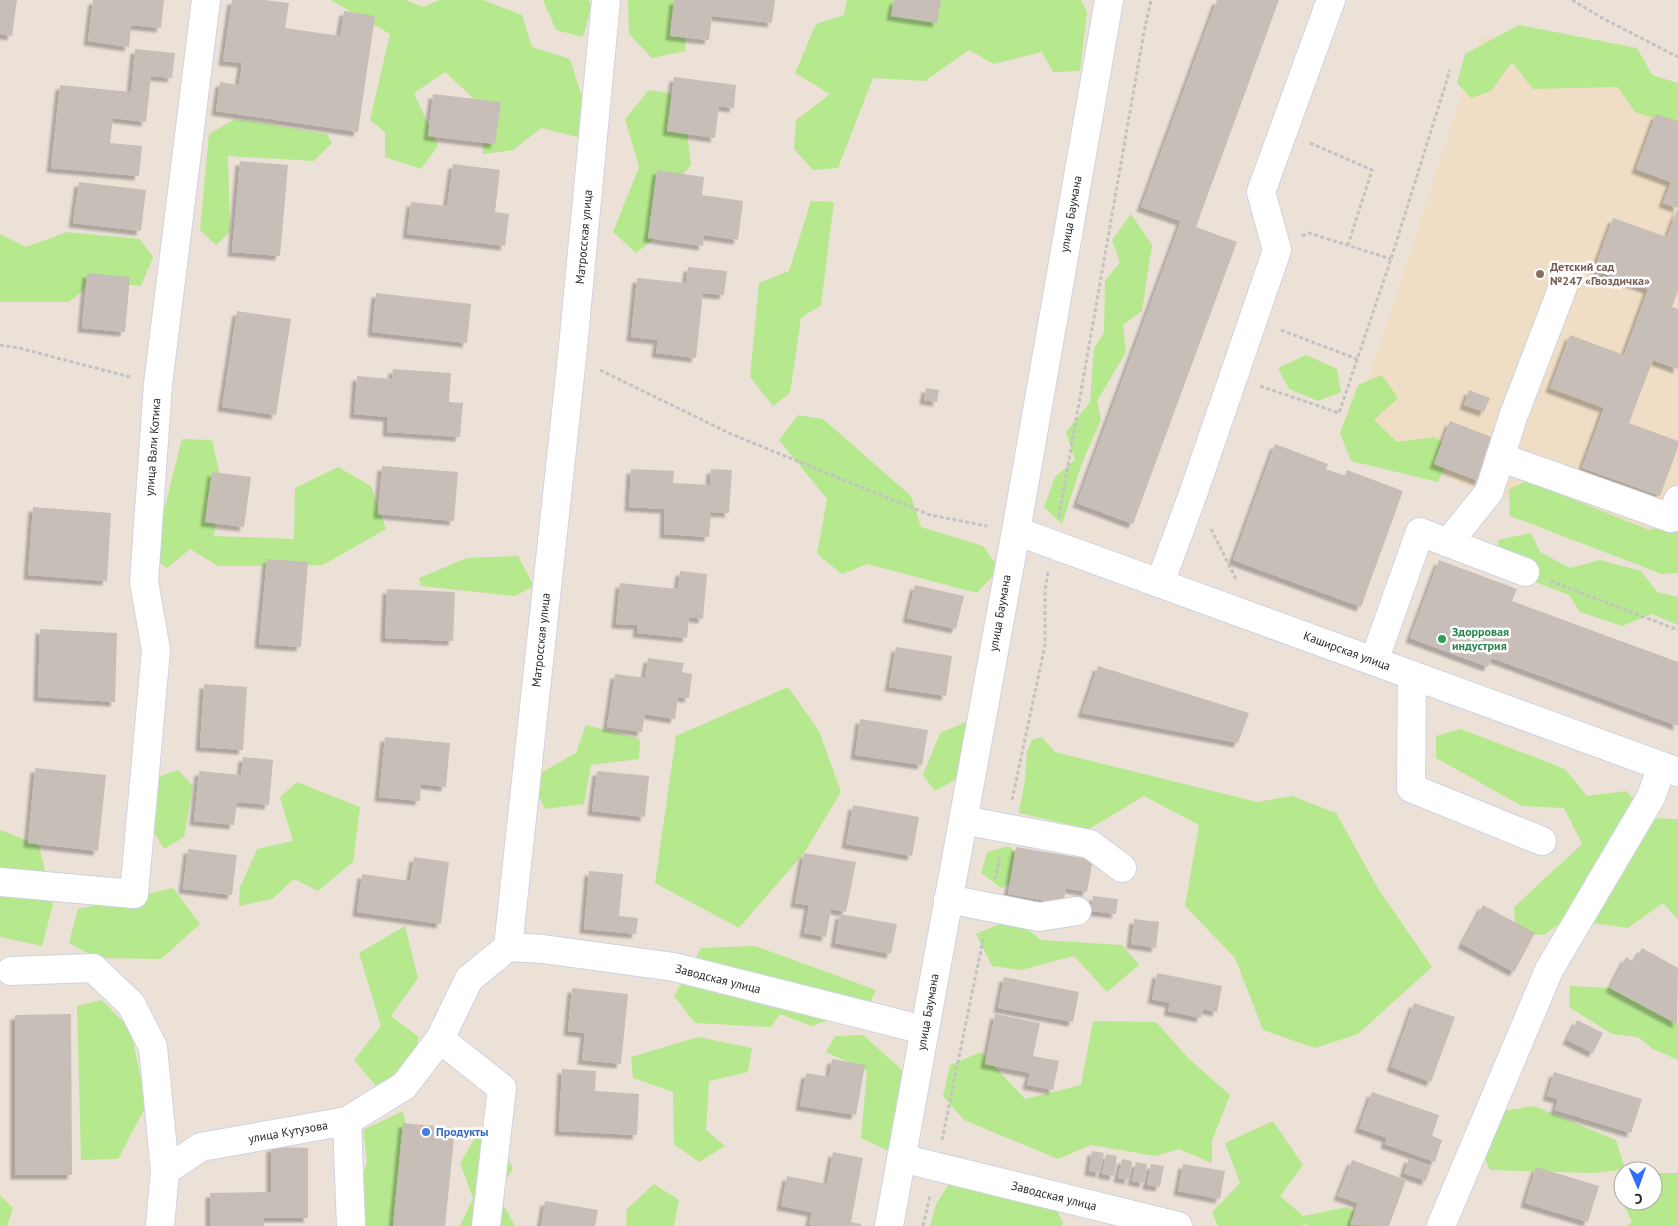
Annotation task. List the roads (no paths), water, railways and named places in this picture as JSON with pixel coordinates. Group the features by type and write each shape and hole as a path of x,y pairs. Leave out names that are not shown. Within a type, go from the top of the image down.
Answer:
{"street":[{"name":"улица Вали Котика","path":"0,882 134,894 156,650 144,582 158,384 206,0"},
{"name":"Матросская улица","path":"508,947 572,357 606,0"},
{"name":"улица Баумана","path":"889,1226 1016,531 1109,0"},
{"path":"1160,584 1277,250 1261,192 1331,0"},
{"path":"1448,543 1489,492 1513,417 1564,284"},
{"path":"1500,457 1671,518 1678,500"},
{"name":"Каширская улица","path":"1016,531 1670,769"},
{"path":"1374,661 1420,532 1525,572"},
{"path":"1412,675 1411,788 1542,842"},
{"path":"1441,1226 1548,970 1651,797 1670,769"},
{"path":"963,820 1090,844 1122,868"},
{"path":"948,899 1039,917 1076,911"},
{"path":"486,1226 502,1088 440,1039 469,980 508,947"},
{"name":"Заводская улица","path":"508,947 543,949 674,967 924,1030"},
{"path":"11,971 92,968 131,1004 153,1047 165,1171 160,1226"},
{"name":"улица Кутузова","path":"165,1171 201,1147 347,1121 404,1086 440,1039"},
{"path":"347,1121 351,1226"},
{"name":"Заводская улица","path":"901,1158 1178,1226"}],"place":[{"name":"Детский сад №247 «Гвоздичка»","path":"1540,274"},
{"name":"Здорровая индустрия","path":"1442,639"},
{"name":"Продукты","path":"426,1132"}]}
